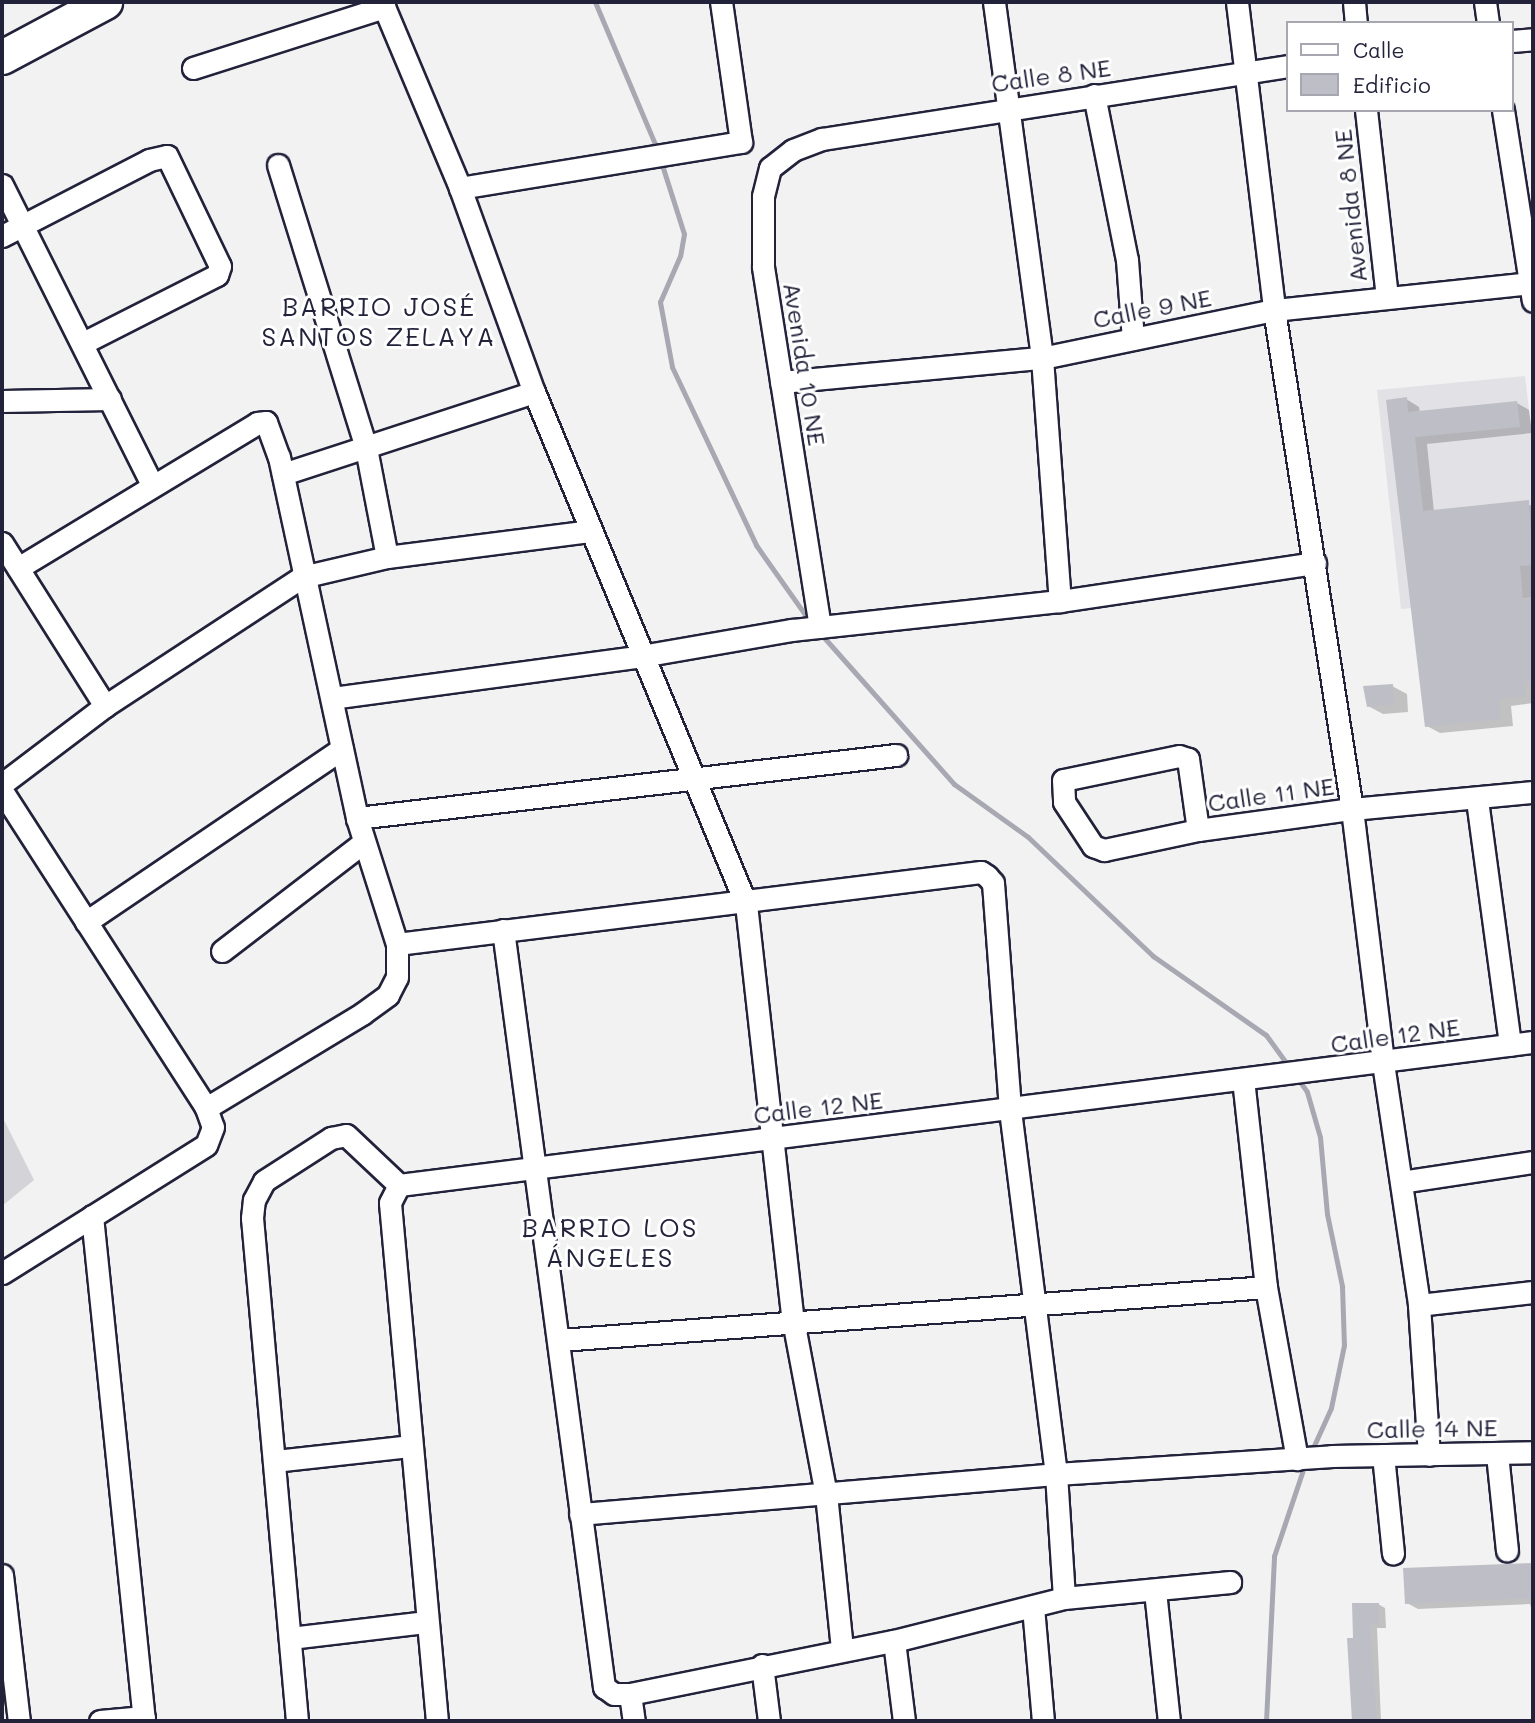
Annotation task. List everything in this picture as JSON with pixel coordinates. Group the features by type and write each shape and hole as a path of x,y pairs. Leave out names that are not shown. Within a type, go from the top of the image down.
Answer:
{"main road":[{"path":"2,57 84,6"}],"street":[{"path":"460,188 741,142 720,2"},
{"path":"994,2 1005,107 1042,358 1060,601"},
{"path":"1237,2 1248,72 1274,310 1352,809 1383,1063 1419,1306 1429,1455"},
{"path":"1354,2 1356,21"},
{"path":"1485,2 1488,21"},
{"path":"193,68 383,4 460,188 534,392 641,656 695,778 746,904 793,1320 826,1494 842,1650"},
{"path":"1514,41 1533,39"},
{"name":"Calle 8 NE","path":"822,139 1005,107 1286,66"},
{"path":"1094,95 1127,260 1133,339"},
{"name":"Avenida 8 NE","path":"1366,112 1387,296"},
{"path":"1503,112 1532,289"},
{"name":"Avenida 10 NE","path":"822,139 793,150 770,167 763,196 763,266 781,382 830,626"},
{"path":"2,236 149,160 167,156 220,266 217,275 83,343"},
{"path":"278,165 366,448 387,557"},
{"path":"2,185 24,224 152,485"},
{"name":"Calle 9 NE","path":"781,382 1042,358 1274,310 1387,296 1532,289"},
{"path":"283,474 534,392"},
{"path":"2,401 110,400"},
{"path":"18,568 261,420 283,474 302,577 332,698 356,818 397,944 397,977 388,995 206,1108"},
{"path":"2,784 105,706 302,577 387,557 592,531"},
{"path":"2,543 105,706"},
{"path":"332,698 641,656 792,631 1060,601 1315,563"},
{"path":"86,922 342,749"},
{"path":"356,818 896,755"},
{"name":"Calle 11 NE","path":"1198,830 1188,759 1179,756 1063,780 1064,802 1093,846 1104,850 1198,830 1352,809 1477,800 1533,792"},
{"path":"2,790 206,1108 213,1127 206,1145 2,1273"},
{"path":"1477,800 1510,1045"},
{"path":"222,951 365,842"},
{"path":"397,944 746,904 981,872 987,876 993,883 1010,1110 1056,1474 1064,1598"},
{"path":"503,930 537,1167 604,1687 614,1694 630,1693 762,1664 894,1641 1064,1598 1230,1582"},
{"name":"Calle 12 NE","path":"399,1185 1264,1076 1317,1072 1533,1042"},
{"path":"1243,1079 1265,1287 1300,1459"},
{"path":"297,1721 252,1218 254,1200 264,1181 331,1138 346,1135 399,1185 390,1203 437,1721"},
{"path":"1401,1182 1533,1162"},
{"path":"92,1216 144,1719 100,1721"},
{"path":"560,1340 1036,1301 1265,1287"},
{"path":"1419,1306 1533,1292"},
{"path":"275,1461 410,1446"},
{"name":"Calle 14 NE","path":"580,1514 1056,1474 1332,1457 1533,1452"},
{"path":"1497,1454 1507,1550"},
{"path":"1382,1455 1393,1553"},
{"path":"2,1575 19,1721"},
{"path":"1155,1591 1169,1721"},
{"path":"1033,1606 1043,1721"},
{"path":"290,1637 428,1622"},
{"path":"894,1641 904,1721"},
{"path":"762,1664 769,1721"},
{"path":"630,1693 634,1721"}],"shaded area":[{"path":"1525,376 1533,444 1533,597 1401,609 1377,390"},
{"path":"2,1116 34,1180 2,1206"}],"building":[{"path":"1407,397 1408,412 1517,401 1520,427 1415,437 1423,511 1529,500 1533,565 1520,566 1523,600 1533,599 1533,681 1524,682 1526,696 1499,699 1501,719 1425,727 1386,400"},
{"path":"1393,684 1394,704 1367,707 1363,686"},
{"path":"1533,1563 1533,1598 1405,1604 1403,1568"},
{"path":"1352,1603 1379,1603 1379,1625 1370,1625 1377,1721 1352,1721 1347,1638 1353,1638"}],"waterway":[{"path":"595,2 657,149"},
{"path":"663,168 684,234 680,256 660,302 672,367 756,545 811,623"},
{"path":"820,633 954,784 1028,837 1153,956 1266,1035 1290,1068"},
{"path":"1296,1076 1307,1092 1320,1137 1327,1214 1342,1286 1344,1345 1331,1408 1311,1452"},
{"path":"1266,1721 1274,1556 1305,1464"}],"district":[{"name":"BARRIO JOSÉ SANTOS ZELAYA","path":"379,322"},
{"name":"BARRIO LOS ÁNGELES","path":"610,1243"}]}
